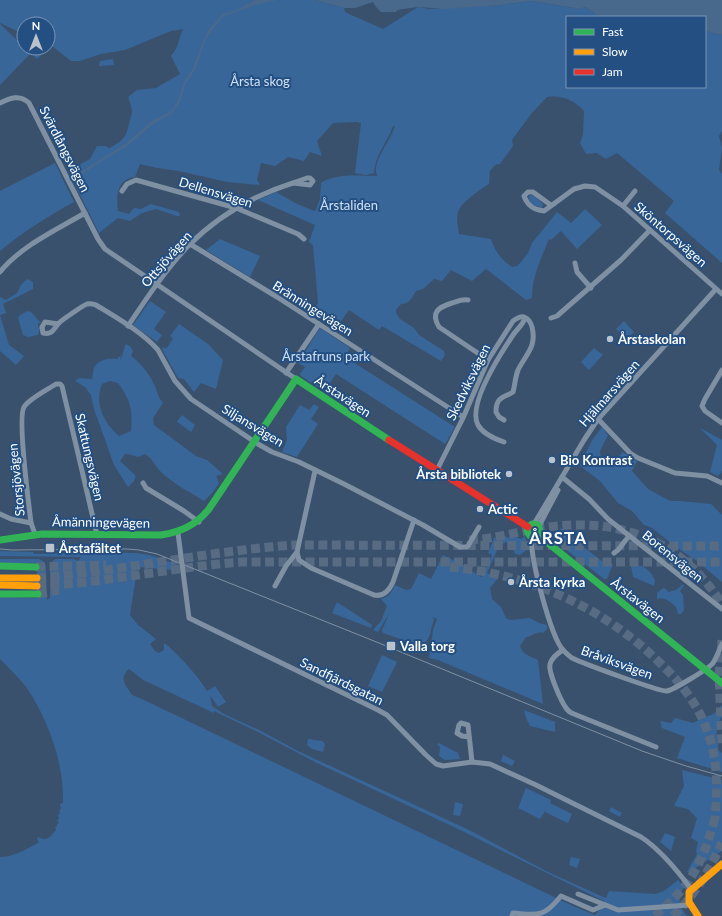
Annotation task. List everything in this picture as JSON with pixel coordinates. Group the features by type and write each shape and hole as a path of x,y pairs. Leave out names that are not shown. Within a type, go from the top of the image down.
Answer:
{"main road":[{"name":"Åmänningevägen","path":"0,540 35,534 161,535 178,533 190,528 199,522 210,509 296,380"},
{"name":"Årstavägen","path":"296,380 436,470 534,526 527,533 535,536 722,683"},
{"path":"534,526 540,531 535,536"},
{"path":"0,566 36,567"},
{"path":"0,578 37,578"},
{"path":"0,585 37,590 0,594"},
{"path":"698,916 689,905 687,896 691,889 708,877 722,864"}],"street":[{"name":"Svärdlångsvägen","path":"0,103 9,99 20,97 29,103 95,234"},
{"name":"Dellensvägen","path":"122,192 127,184 136,180 236,208 298,234 304,239"},
{"name":"Ottsjövägen","path":"128,326 152,290 190,244 236,208 278,188 293,183"},
{"name":"Sköntorpsvägen","path":"554,204 548,204 533,192 528,192 524,196 528,204 537,210 544,211 554,204 574,189 585,186 595,187 623,206 713,284 719,291"},
{"name":"Sköntorpsvägen","path":"623,206 636,191"},
{"path":"0,272 6,264 18,254 85,213"},
{"path":"551,318 557,316 591,288 650,230"},
{"name":"Årstavägen","path":"95,234 105,249 296,380"},
{"name":"Bränningevägen","path":"190,244 319,324 463,417"},
{"path":"575,263 577,272 591,288"},
{"name":"Hjälmarsvägen","path":"534,526 541,520 599,420 719,291"},
{"path":"468,300 462,299 439,309 436,314 436,323 439,327 488,360"},
{"name":"Siljansvägen","path":"58,324 84,306 92,304 98,306 154,346 175,381 191,399 254,442 272,452 299,462 414,520 460,547 468,546 479,527"},
{"name":"Skedviksvägen","path":"436,470 463,417 488,360 513,321 518,317 525,318"},
{"path":"504,420 499,417 496,412 497,404 501,397 513,392 515,378 533,347 534,337 532,324 525,318 524,323 516,331 496,362 477,403 475,411 476,421 481,429 492,437 504,442"},
{"path":"286,373 319,324"},
{"path":"722,370 702,406 705,411 722,423"},
{"name":"Storsjövägen","path":"35,534 31,523 21,414 24,405 56,384 60,384"},
{"name":"Skattungsvägen","path":"60,384 62,386 97,535"},
{"path":"599,420 630,453 638,458 675,473 707,476 722,483"},
{"path":"275,586 286,566 297,552 315,471"},
{"name":"Borensvägen","path":"564,478 589,499 608,519 722,609"},
{"path":"143,484 146,488 199,522"},
{"name":"Storsjövägen","path":"0,514 11,519 31,523"},
{"path":"297,552 299,560 311,568 374,596 381,595 389,590 393,582 414,520"},
{"name":"Sandfjärdsgatan","path":"178,533 185,600 189,618 387,715 436,764 443,766 472,762 490,764 641,837 652,844 679,872 691,889"},
{"name":"Bråviksvägen","path":"535,536 532,552 536,574 559,644 572,658 662,691 667,691 706,669"},
{"name":"Borensvägen","path":"614,553 629,536"},
{"path":"706,669 713,664 722,644"},
{"path":"563,650 556,655 550,663 550,669 551,676 567,710 656,747"},
{"path":"469,737 472,762"},
{"path":"578,894 618,910 689,905"},
{"path":"512,916 514,913 527,916 545,914 561,896 593,910 605,906"}],"green space":[{"name":"Årsta skog","path":"0,0 315,0 344,8 345,12 383,29 418,7 429,9 501,5 532,1 580,9 585,7 597,16 566,16 566,88 706,88 706,31 722,35 722,131 719,136 722,148 719,170 722,174 722,263 665,213 674,201 617,153 606,159 597,153 586,154 580,143 583,135 584,111 580,107 567,99 547,97 531,114 512,140 513,146 500,164 495,165 490,171 489,184 469,198 458,211 457,217 459,234 491,239 499,255 512,267 517,266 522,261 528,253 532,243 557,212 571,223 585,209 602,225 577,249 561,231 551,240 549,239 535,275 532,298 526,300 486,269 472,281 451,270 442,281 434,279 423,289 416,291 408,302 401,304 396,310 396,313 400,319 414,328 419,335 444,351 445,355 441,361 382,326 379,330 349,310 336,328 312,313 318,303 313,245 309,242 315,225 258,200 276,192 295,203 314,211 316,210 320,199 321,183 341,176 377,176 376,170 379,158 395,126 393,126 379,155 374,173 366,175 355,173 361,123 357,122 333,123 317,141 322,156 310,152 304,161 288,157 275,166 261,163 257,180 260,185 227,182 140,164 135,177 124,181 119,189 117,200 118,211 129,214 134,208 141,209 151,204 179,212 180,216 156,209 142,213 130,221 118,218 99,233 68,171 90,159 97,146 105,146 110,148 123,138 127,133 132,113 132,108 128,97 137,90 156,88 180,74 171,56 174,53 183,29 171,31 125,50 101,54 80,61 71,61 56,49 56,16 16,16 16,30 0,23"},
{"path":"0,24 16,39 16,56 28,56 0,85"},
{"path":"113,59 114,65 99,66 100,61"},
{"path":"55,163 74,202 36,225 0,251 0,191"},
{"path":"532,195 543,204 542,208 533,205 528,200 529,196"},
{"path":"220,239 260,256 250,277 206,250"},
{"path":"27,279 33,282 33,289 3,304 6,313 0,315 0,297 6,300 17,293 21,285"},
{"path":"150,301 166,312 154,329 162,335 157,342 133,325"},
{"path":"28,311 31,312 41,323 38,323 38,327 40,328 38,335 28,337 23,335 18,318 20,315"},
{"path":"0,315 9,345 24,356 16,365 0,351"},
{"path":"624,321 634,332 627,339 616,329"},
{"path":"179,324 208,344 223,360 216,389 201,383 194,392 184,379 178,378 162,349 163,347 166,349 173,339 170,336"},
{"name":"Årstafruns park","path":"320,328 350,348 345,357 455,427 445,444 336,374 324,391 301,376 300,374 305,367 298,363"},
{"path":"126,344 131,347 133,351 131,356 139,362 149,375 163,403 153,418 154,425 196,456 207,460 223,474 216,476 219,483 204,501 176,484 159,470 145,454 137,457 125,454 120,461 136,476 134,481 128,487 114,465 94,409 91,395 85,387 75,381 79,378 92,379 95,366 102,360 117,359 121,355 120,361","holes":["110,381 118,383 126,395 132,417 131,431 119,436 105,419 99,399 102,384"]},
{"path":"594,348 603,355 589,370 581,362"},
{"path":"314,404 319,407 311,419 318,424 297,457 282,452 287,440 286,427 300,405 309,410"},
{"path":"182,415 195,425 191,432 177,422"},
{"path":"602,427 608,435 600,451 601,459 616,462 622,452 637,461 632,471 648,489 670,501 711,504 722,515 722,582 697,561 652,528 644,525 632,511 618,503 600,481 579,465 593,439"},
{"path":"700,428 722,440 722,471 718,476 710,472 717,445"},
{"path":"560,528 566,530 572,538 603,562 613,564 607,579 604,579 564,548 562,544 563,535"},
{"path":"503,536 510,538 512,536 521,539 525,536 528,549 520,555 515,554 511,544 506,542 499,546 487,573 498,578 490,588 492,599 501,607 506,618 510,620 530,618 547,625 547,629 543,633 526,637 520,646 525,653 538,660 543,704 438,660 429,658 433,630 437,619 433,617 434,620 429,637 421,646 383,633 382,630 390,612 378,632 373,630 381,621 387,606 381,599 390,594 395,585 406,590 411,589 419,573 431,579 443,555 465,566 482,577 492,555 488,553 494,538"},
{"name":"Årstafältet","path":"0,551 33,552 34,554 94,552 136,553 150,555 178,565 177,569 173,570 139,567 137,570 130,615 138,625 156,639 150,644 155,651 159,653 164,650 164,644 166,644 188,666 207,691 215,686 226,702 218,707 210,695 212,706 224,714 261,731 300,752 469,830 544,870 603,897 606,898 609,891 655,894 664,891 678,880 684,887 680,894 680,902 682,909 687,916 0,916 0,857 15,854 30,847 39,842 37,839 38,837 47,839 50,837 56,830 55,827 59,823 57,820 59,819 59,810 61,809 60,804 63,803 63,788 54,743 42,715 27,688 0,659 0,597 38,598 37,563 0,563 0,559 38,559 43,561 46,566 47,600 50,598 50,564 55,559 73,559 78,561 81,557 0,556","holes":["129,669 143,680 214,713 214,711 315,762 454,827 604,901 603,906 595,915 575,907 132,695 124,682 124,676"]},
{"path":"631,566 642,566 649,572 655,580 654,586 633,577"},
{"path":"684,585 680,591 683,595 684,610 681,614 678,614 676,607 670,602 665,599 657,599 657,593 663,588 668,592 676,590"},
{"path":"337,602 372,625 371,628 332,613"},
{"path":"382,655 397,662 382,692 368,686"},
{"path":"722,705 722,717 719,721 717,734 719,751 722,753 722,772 677,758 685,737 662,728 660,721 671,723 675,718 693,723 715,713"},
{"path":"524,710 555,722 555,732 530,726"},
{"path":"308,739 322,741 325,744 323,752 312,749 307,745"},
{"path":"439,743 458,753 460,759 445,760 439,756 440,747 437,745"},
{"path":"503,755 515,761 512,766 501,761"},
{"path":"682,770 722,780 722,851 689,872 687,872 697,854 696,851 698,842 691,838 697,818 688,809 674,806 684,786"},
{"path":"526,788 551,800 550,803 572,814 568,823 545,812 547,808 540,819 518,808"},
{"path":"455,802 463,804 460,816 453,815"},
{"path":"611,807 622,813 620,817 609,811"},
{"path":"665,833 675,837 671,851 660,842"},
{"path":"571,857 580,859 577,868 569,865"}],"shaded area":[{"path":"255,0 277,0 255,5 224,16 206,39 195,70 186,83 180,102 171,114 153,124 127,146 95,165 80,176 79,173 125,144 152,121 170,112 178,101 184,82 193,68 209,29 223,14 237,10"},
{"path":"315,0 722,0 722,35 706,31 706,16 597,16 585,7 580,9 532,1 444,9 418,7 397,10 396,12 381,12 373,2 355,8 344,8"}],"tunnel":[{"path":"469,540 569,525 620,529 644,537 666,548 687,563 705,581 722,604"},
{"path":"37,578 101,571 230,552 294,545 722,546"},
{"path":"37,586 88,582 190,567 241,562 722,562"},
{"path":"36,567 106,565"},
{"path":"450,567 508,577 563,597 614,625 638,643 660,663 689,696 698,710 707,731 716,768 715,819"},
{"path":"38,594 59,590"},
{"path":"722,640 719,676 722,745"},
{"path":"655,916 681,891 690,879 700,862 716,814"},
{"path":"673,916 688,900 701,882 722,843"}],"tram line":[{"path":"0,549 127,549 157,554 642,751 722,776"}],"traffic: fast":[{"path":"0,540 42,534 161,535 188,527 204,515 209,509 296,379 389,440"},
{"path":"528,527 532,524 538,525 540,531 538,535"},
{"path":"528,527 527,531 530,536 534,537 538,535"},
{"path":"538,535 722,683"},
{"path":"0,566 36,567"},
{"path":"0,594 38,594"}],"traffic: slow":[{"path":"0,578 37,578"},
{"path":"0,585 37,586"},
{"path":"698,916 689,902 689,892 722,864"}],"traffic: jam":[{"path":"389,440 528,527"}],"place":[{"name":"Årstaskolan","path":"610,339"},
{"name":"Bio Kontrast","path":"552,460"},
{"name":"Årsta bibliotek","path":"509,474"},
{"name":"Actic","path":"480,509"},
{"name":"Årstafältet","path":"50,548"},
{"name":"Årsta kyrka","path":"511,582"},
{"name":"Valla torg","path":"391,646"}],"district":[{"name":"ÅRSTA","path":"558,538"}],"park label":[{"name":"Årstaliden","path":"349,205"}]}
